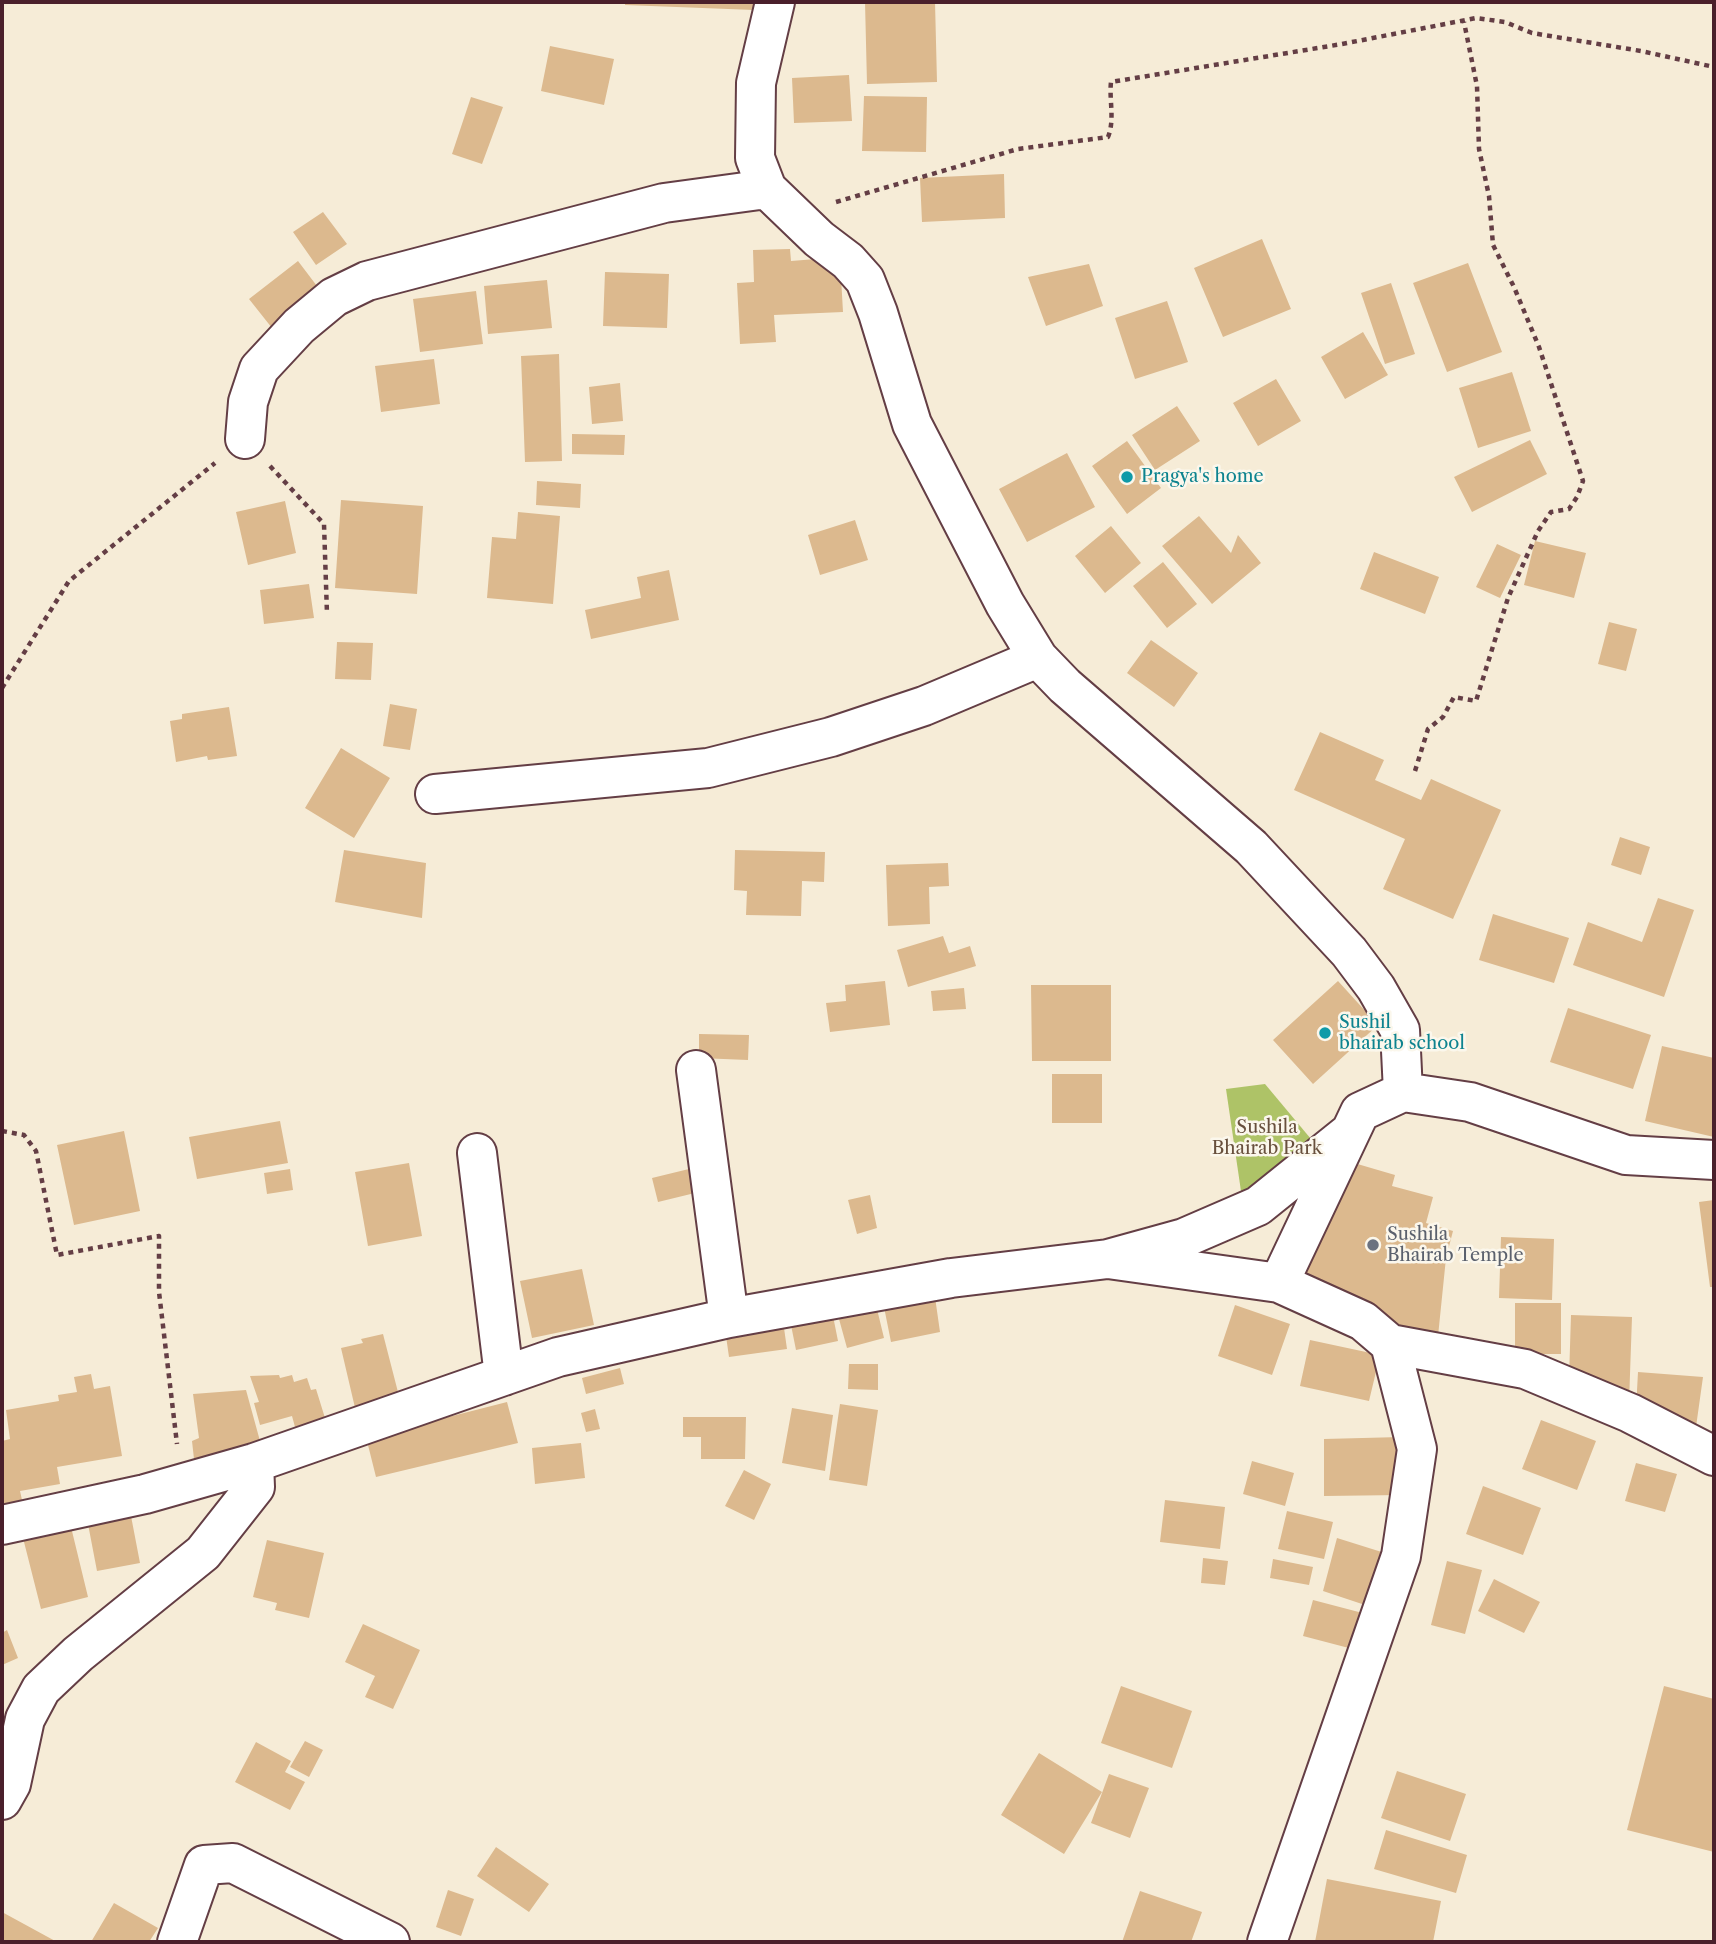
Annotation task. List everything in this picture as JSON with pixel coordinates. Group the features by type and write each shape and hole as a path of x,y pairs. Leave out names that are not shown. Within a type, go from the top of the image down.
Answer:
{"street":[{"path":"775,2 756,83 755,158 780,201 819,239 848,261 865,280 878,313 912,424 1005,604 1038,658 1065,686 1251,847 1349,952 1376,988 1399,1030 1403,1092"},
{"path":"245,439 248,402 259,369 299,326 334,297 367,281 664,203 780,201"},
{"path":"435,794 708,768 831,737 913,710 1038,658"},
{"path":"696,1070 729,1318"},
{"path":"1279,1283 1360,1112 1403,1092 1470,1102 1626,1155 1714,1160"},
{"path":"2,1525 145,1494 254,1462 558,1357 729,1318 951,1278 1108,1259 1184,1238 1258,1206 1350,1132"},
{"path":"477,1153 504,1376"},
{"path":"1108,1259 1279,1283 1363,1321 1390,1344 1525,1369 1630,1413 1714,1456"},
{"path":"1267,1942 1401,1556 1417,1449 1390,1344"},
{"path":"2,1800 11,1784 25,1719 41,1689 78,1654 203,1553 255,1487 254,1462"},
{"path":"177,1942 204,1865 233,1863 390,1942"}],"path":[{"path":"780,201 845,200 1018,149 1108,137 1112,127 1111,82 1476,19 1505,22 1532,33 1641,51 1714,67"},
{"path":"1415,771 1428,729 1443,717 1454,697 1476,701 1508,598 1538,531 1551,512 1569,509 1583,481 1539,347 1493,245 1489,196 1479,149 1477,86 1464,22"},
{"path":"2,688 69,581 245,439 324,523 327,614"},
{"path":"2,1131 24,1135 36,1151 57,1255 159,1236 159,1292 182,1483"}],"green space":[{"name":"Sushila Bhairab Park","path":"1265,1084 1316,1145 1242,1198 1226,1089"}],"building":[{"path":"625,2 755,2 754,10 625,5"},
{"path":"865,2 935,2 937,82 867,84"},
{"path":"550,46 614,59 604,105 541,91"},
{"path":"849,75 852,121 794,123 792,78"},
{"path":"864,96 927,97 926,152 862,151"},
{"path":"471,97 503,107 482,164 452,154"},
{"path":"1004,174 1005,218 922,222 920,178"},
{"path":"323,212 347,244 316,265 293,232"},
{"path":"1262,239 1291,309 1223,337 1194,268"},
{"path":"790,249 791,261 816,259 841,277 843,312 774,315 776,342 740,344 737,283 754,282 753,250"},
{"path":"298,261 320,290 272,328 249,299"},
{"path":"1468,263 1502,352 1447,372 1413,283"},
{"path":"1089,264 1103,306 1046,326 1028,277"},
{"path":"605,272 669,274 667,328 603,326"},
{"path":"547,280 552,328 488,334 484,286"},
{"path":"1391,283 1415,354 1385,364 1361,293"},
{"path":"476,291 483,344 420,352 413,299"},
{"path":"1167,301 1188,362 1135,379 1115,318"},
{"path":"1363,332 1388,375 1345,399 1321,357"},
{"path":"559,354 562,461 525,462 521,356"},
{"path":"434,359 440,404 381,412 375,366"},
{"path":"1512,372 1531,431 1478,448 1459,388"},
{"path":"1276,379 1301,421 1258,446 1233,403"},
{"path":"620,383 623,421 592,424 589,387"},
{"path":"1177,406 1200,441 1155,470 1132,435"},
{"path":"572,434 625,435 624,455 572,454"},
{"path":"1530,440 1547,474 1472,512 1454,477"},
{"name":"Pragya's home","path":"1127,441 1161,488 1127,514 1092,466"},
{"path":"1067,453 1095,507 1027,542 999,489"},
{"path":"537,481 581,484 580,508 536,505"},
{"path":"341,500 423,506 417,594 335,588"},
{"path":"285,501 296,553 248,565 236,512"},
{"path":"518,512 560,516 553,604 487,598 492,537 516,539"},
{"path":"1199,516 1231,553 1238,535 1261,563 1212,604 1162,546"},
{"path":"855,520 868,560 820,575 808,535"},
{"path":"1111,526 1141,563 1105,593 1075,556"},
{"path":"1535,541 1586,553 1574,598 1524,585"},
{"path":"1497,544 1521,555 1500,598 1476,587"},
{"path":"1374,552 1439,577 1425,614 1360,589"},
{"path":"1163,562 1197,604 1167,628 1133,586"},
{"path":"669,570 679,620 591,639 585,610 641,598 637,577"},
{"path":"309,584 314,618 264,624 260,590"},
{"path":"1609,622 1637,629 1626,671 1598,664"},
{"path":"1151,640 1198,673 1174,707 1127,673"},
{"path":"337,642 373,643 371,680 335,679"},
{"path":"390,704 417,709 410,750 383,746"},
{"path":"229,707 237,756 208,760 207,756 176,762 170,721 182,719 182,714"},
{"path":"1320,732 1384,760 1375,780 1421,800 1431,779 1501,810 1453,919 1383,889 1405,839 1294,790"},
{"path":"341,748 390,778 354,838 305,808"},
{"path":"1620,837 1650,847 1641,875 1611,865"},
{"path":"344,850 426,863 422,918 335,902"},
{"path":"735,850 825,852 824,882 802,881 801,916 746,915 747,891 734,890"},
{"path":"948,863 949,886 929,887 930,924 888,926 886,865"},
{"path":"1658,898 1694,910 1664,997 1573,965 1588,922 1642,942"},
{"path":"1493,914 1569,938 1554,983 1479,960"},
{"path":"943,936 949,953 970,946 976,966 908,987 897,950"},
{"path":"885,981 890,1025 830,1032 826,1003 846,1001 845,985"},
{"name":"Sushil bhairab school","path":"1338,981 1378,1025 1313,1084 1273,1040"},
{"path":"1031,985 1111,985 1111,1061 1032,1061"},
{"path":"964,988 966,1009 933,1011 931,991"},
{"path":"1568,1008 1651,1035 1633,1089 1550,1062"},
{"path":"699,1034 749,1035 748,1060 699,1058"},
{"path":"1662,1046 1714,1058 1714,1137 1645,1121"},
{"path":"1052,1074 1102,1074 1102,1123 1052,1123"},
{"path":"280,1121 288,1163 197,1179 189,1137"},
{"path":"124,1131 140,1211 74,1225 57,1145"},
{"name":"Sushila Bhairab Temple","path":"1337,1158 1395,1175 1392,1186 1433,1197 1426,1223 1453,1231 1446,1258 1437,1346 1279,1283"},
{"path":"409,1163 422,1236 368,1246 355,1172"},
{"path":"693,1168 699,1192 658,1202 652,1178"},
{"path":"290,1169 293,1190 267,1194 264,1173"},
{"path":"870,1195 877,1228 857,1234 848,1200"},
{"path":"1714,1200 1714,1287 1710,1287 1699,1202"},
{"path":"1501,1237 1554,1239 1552,1300 1499,1298"},
{"path":"582,1269 594,1325 532,1338 520,1281"},
{"path":"935,1297 940,1332 891,1342 884,1307"},
{"path":"1515,1303 1561,1303 1561,1354 1515,1354"},
{"path":"1235,1305 1290,1324 1272,1375 1218,1356"},
{"path":"877,1309 884,1338 847,1348 839,1319"},
{"path":"832,1311 838,1341 796,1350 790,1320"},
{"path":"1571,1315 1632,1317 1629,1403 1569,1378"},
{"path":"783,1321 787,1349 729,1357 725,1329"},
{"path":"383,1334 399,1396 356,1412 341,1348 363,1343 361,1339"},
{"path":"1310,1340 1380,1355 1369,1401 1300,1386"},
{"path":"849,1364 878,1364 878,1390 848,1389"},
{"path":"620,1368 624,1384 586,1394 582,1378"},
{"path":"1638,1372 1703,1377 1695,1434 1636,1409"},
{"path":"91,1374 94,1389 110,1386 122,1456 57,1467 60,1484 20,1491 22,1500 2,1504 2,1441 10,1439 6,1410 59,1401 58,1395 77,1392 74,1377"},
{"path":"279,1375 280,1378 292,1375 294,1382 307,1378 311,1390 316,1389 325,1418 295,1427 292,1416 260,1425 254,1403 259,1402 250,1376"},
{"path":"246,1390 260,1441 195,1468 192,1441 199,1438 193,1394"},
{"path":"507,1402 518,1443 376,1477 365,1433 425,1423"},
{"path":"840,1404 878,1410 867,1486 829,1480"},
{"path":"792,1408 833,1415 825,1471 782,1463"},
{"path":"595,1409 600,1429 586,1432 581,1413"},
{"path":"683,1417 746,1417 745,1459 701,1459 701,1437 683,1437"},
{"path":"1541,1420 1596,1441 1577,1490 1522,1469"},
{"path":"1401,1437 1401,1495 1324,1496 1324,1439"},
{"path":"581,1443 585,1478 535,1484 532,1448"},
{"path":"1252,1461 1294,1473 1285,1506 1243,1494"},
{"path":"1636,1463 1677,1474 1665,1512 1625,1501"},
{"path":"744,1470 771,1484 754,1520 725,1506"},
{"path":"1483,1486 1541,1508 1523,1555 1466,1534"},
{"path":"1165,1500 1225,1507 1220,1549 1160,1542"},
{"path":"1287,1511 1333,1522 1324,1559 1278,1549"},
{"path":"131,1516 140,1563 97,1571 88,1524"},
{"path":"71,1527 88,1597 41,1609 23,1538"},
{"path":"1337,1538 1388,1554 1374,1608 1323,1591"},
{"path":"267,1540 324,1553 309,1618 275,1610 277,1603 253,1597"},
{"path":"1203,1558 1228,1561 1225,1585 1201,1583"},
{"path":"1273,1559 1313,1567 1309,1585 1270,1578"},
{"path":"1447,1561 1482,1570 1465,1634 1431,1625"},
{"path":"1494,1579 1540,1602 1524,1633 1478,1611"},
{"path":"1313,1600 1374,1616 1364,1652 1303,1636"},
{"path":"363,1624 420,1650 393,1709 365,1697 375,1676 345,1662"},
{"path":"7,1630 18,1658 2,1665 2,1633"},
{"path":"1121,1686 1192,1711 1172,1768 1101,1743"},
{"path":"1664,1686 1714,1699 1714,1852 1627,1830"},
{"path":"305,1741 323,1750 309,1777 290,1767"},
{"path":"256,1742 291,1761 285,1772 305,1782 290,1810 235,1782"},
{"path":"1039,1753 1102,1792 1064,1854 1001,1815"},
{"path":"1397,1771 1466,1794 1450,1841 1381,1818"},
{"path":"1109,1774 1149,1788 1130,1838 1091,1823"},
{"path":"1386,1830 1467,1855 1456,1893 1374,1869"},
{"path":"496,1847 549,1884 529,1912 477,1876"},
{"path":"1327,1879 1441,1901 1433,1942 1315,1942"},
{"path":"448,1890 474,1899 461,1936 436,1927"},
{"path":"1140,1891 1202,1912 1191,1942 1122,1942"},
{"path":"114,1903 158,1928 149,1942 91,1942"},
{"path":"2,1912 57,1942 2,1942"}],"place":[{"name":"Pragya's home","path":"1127,477"},
{"name":"Sushil bhairab school","path":"1325,1033"},
{"name":"Sushila Bhairab Temple","path":"1373,1245"}]}
